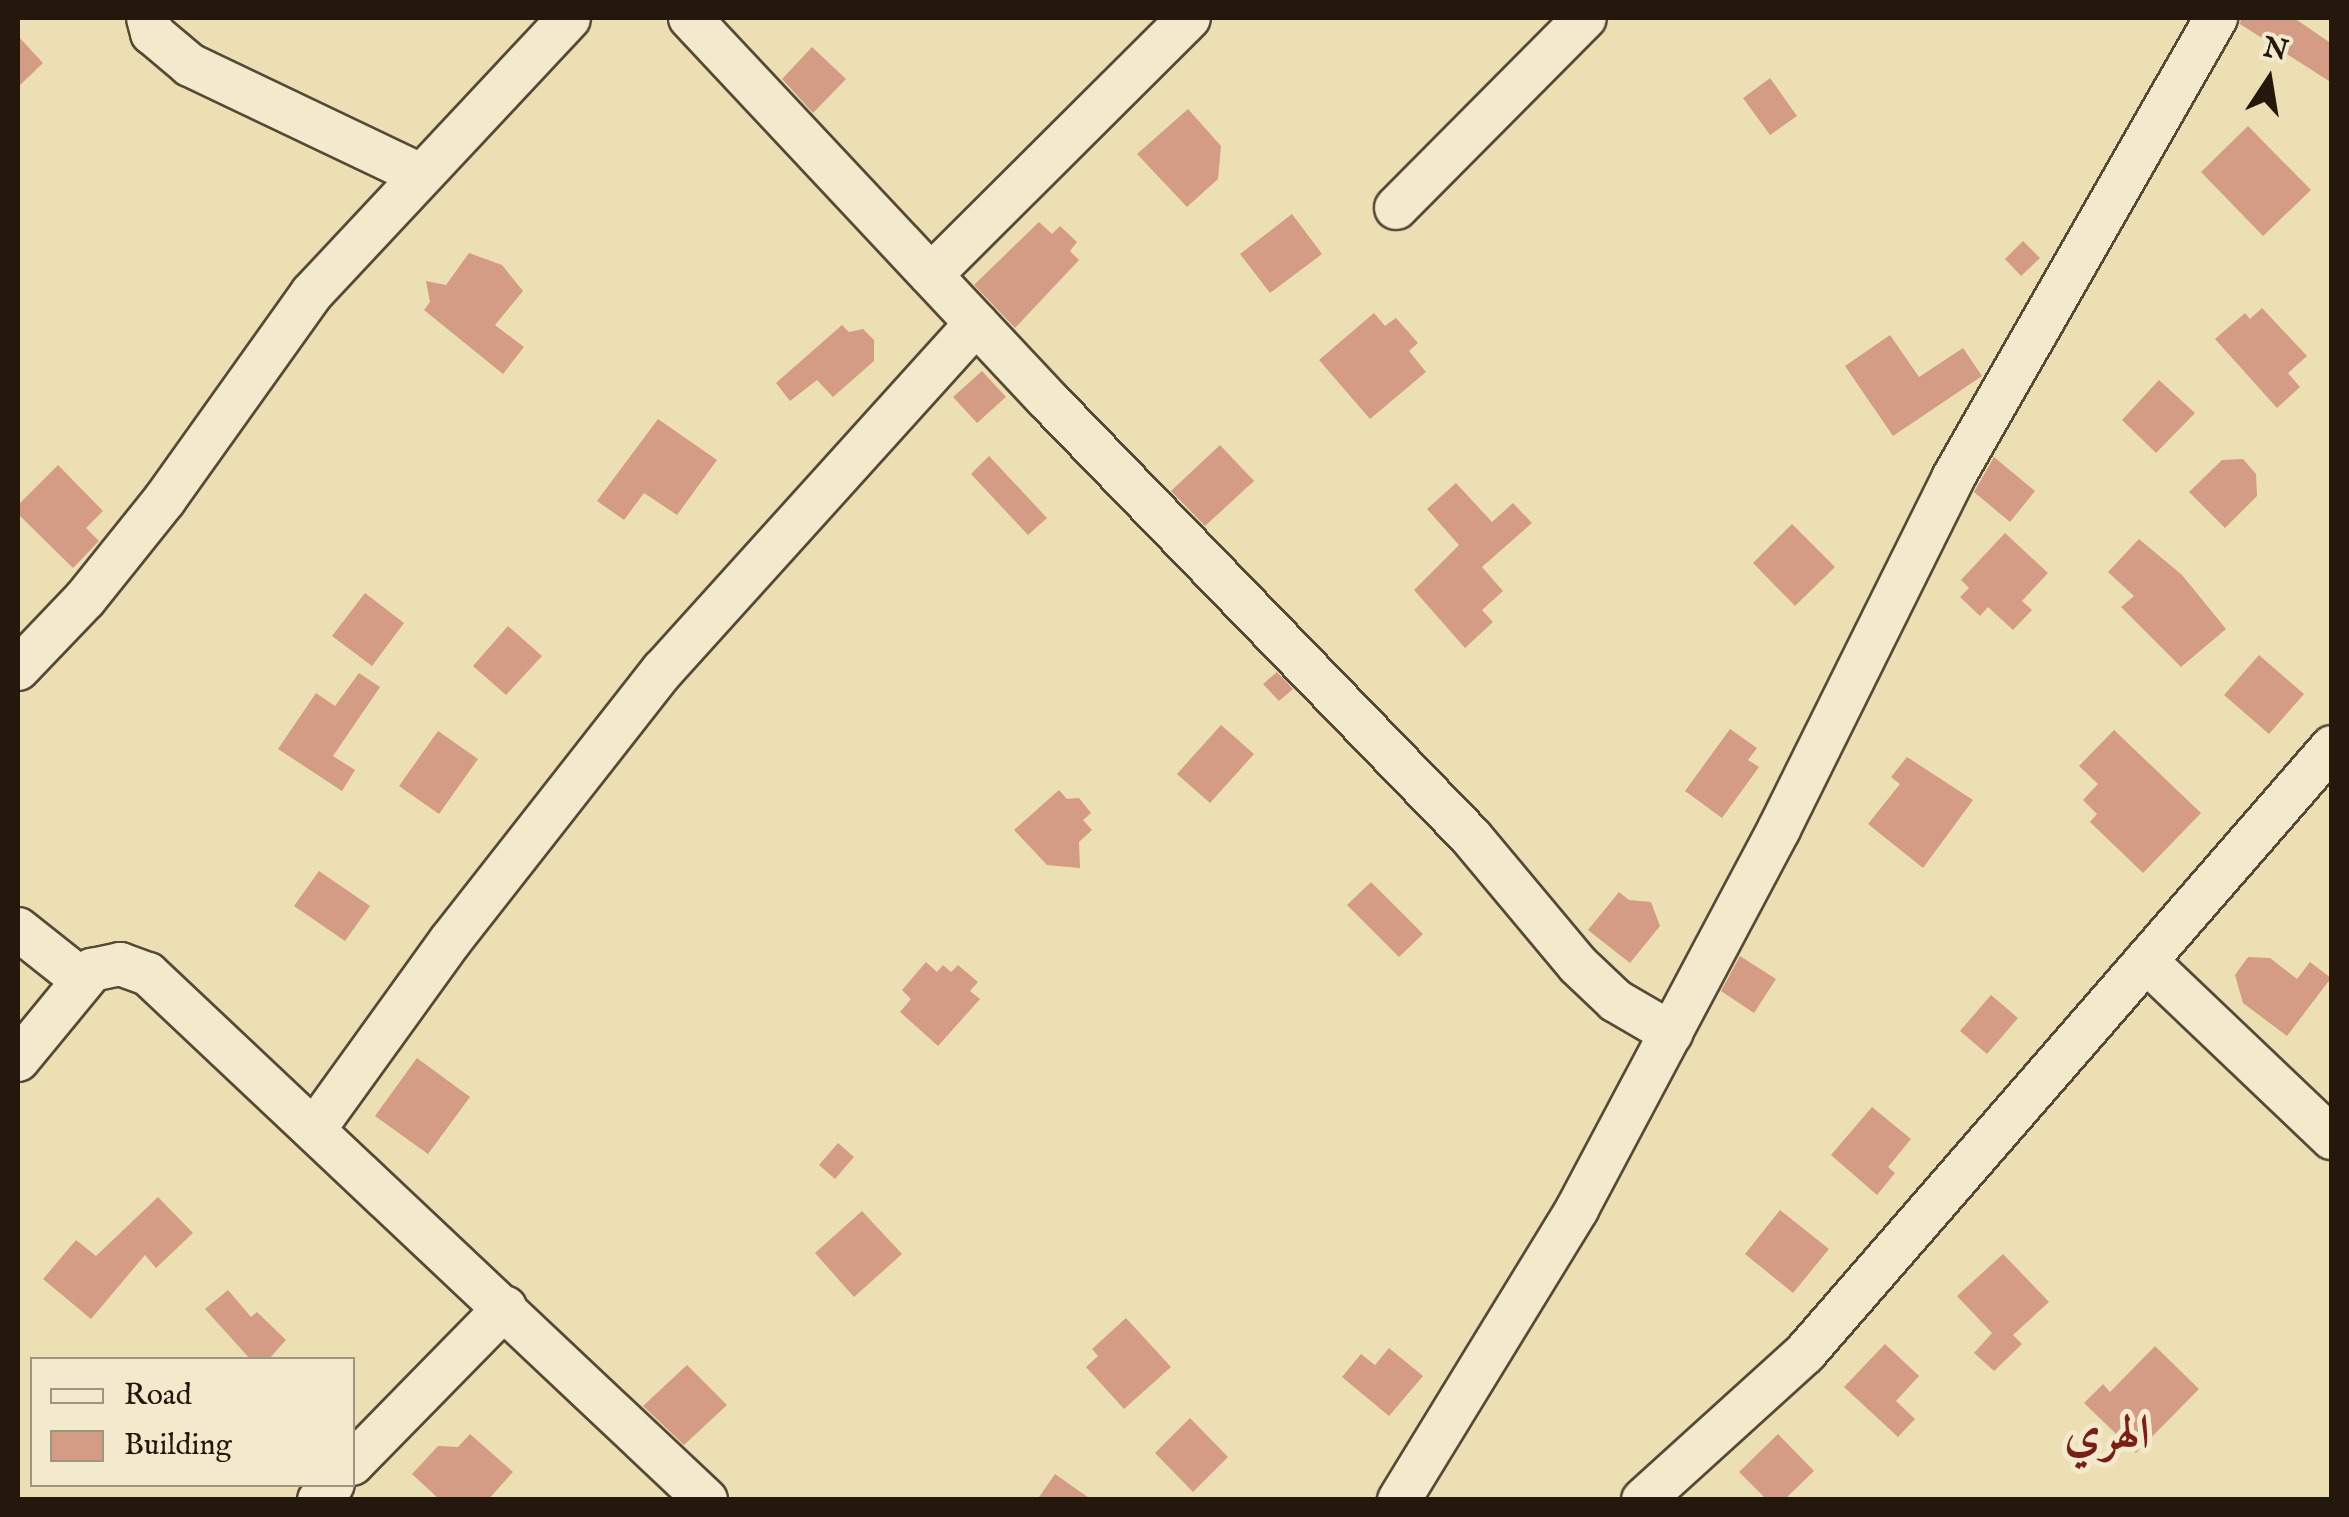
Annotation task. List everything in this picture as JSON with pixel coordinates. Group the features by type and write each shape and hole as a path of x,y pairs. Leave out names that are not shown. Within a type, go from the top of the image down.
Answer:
{"street":[{"path":"148,18 152,33 190,65 419,174"},
{"path":"18,668 85,599 312,292 569,18"},
{"path":"690,18 976,323 1471,836 1578,964 1616,1001 1671,1033"},
{"path":"932,274 1189,18"},
{"path":"1396,208 1585,18"},
{"path":"1410,1496 1528,1297 1671,1033 1952,478 2216,18"},
{"path":"316,1128 451,940 663,670 976,323"},
{"path":"1642,1500 1805,1354 2332,747"},
{"path":"18,929 81,979"},
{"path":"2146,961 2332,1138"},
{"path":"18,1060 81,979 108,964 148,974 316,1128 706,1500"},
{"path":"355,1461 504,1308"}],"building":[{"path":"2241,18 2294,18 2332,44 2332,83 2240,24"},
{"path":"18,36 43,63 18,87"},
{"path":"812,47 846,79 813,113 782,79"},
{"path":"1770,78 1797,116 1770,135 1743,98"},
{"path":"1188,109 1221,146 1218,179 1187,207 1137,154"},
{"path":"2248,126 2311,190 2263,236 2201,172"},
{"path":"1292,214 1322,254 1270,293 1240,254"},
{"path":"1039,222 1052,234 1060,226 1077,242 1070,251 1079,260 1015,328 974,285"},
{"path":"2023,241 2040,258 2021,276 2005,259"},
{"path":"469,253 502,265 523,291 495,325 524,347 503,374 424,310 430,302 426,281 446,285"},
{"path":"2262,308 2307,356 2288,373 2300,387 2277,408 2215,339 2245,313 2250,319"},
{"path":"1374,313 1385,326 1396,318 1418,343 1409,351 1426,372 1370,419 1319,360"},
{"path":"842,325 849,332 863,329 874,340 874,361 833,397 817,380 790,401 776,383"},
{"path":"1890,335 1919,377 1963,348 1982,376 1893,436 1845,366"},
{"path":"982,371 1006,397 977,423 953,397"},
{"path":"2159,380 2195,413 2156,453 2122,420"},
{"path":"658,419 717,460 677,515 644,493 624,520 597,501"},
{"path":"1220,445 1254,481 1205,526 1171,491"},
{"path":"989,456 1047,518 1028,535 971,474"},
{"path":"1994,457 2035,491 2010,522 1974,492"},
{"path":"2243,459 2256,474 2257,496 2225,528 2189,492 2222,460"},
{"path":"58,465 103,511 86,528 99,541 73,568 18,514 18,505"},
{"path":"1456,483 1492,522 1513,503 1532,523 1482,567 1503,591 1482,610 1493,622 1465,648 1414,590 1459,545 1427,509"},
{"path":"1792,524 1835,567 1795,606 1753,563"},
{"path":"2005,533 2048,573 2022,601 2032,610 2013,630 1988,607 1980,616 1960,597 1969,588 1961,580"},
{"path":"2139,539 2182,575 2226,629 2181,667 2121,607 2134,596 2108,572"},
{"path":"365,593 404,623 372,666 332,636"},
{"path":"508,626 542,656 506,695 473,666"},
{"path":"2259,655 2304,694 2269,734 2224,695"},
{"path":"1277,672 1293,689 1279,701 1263,684"},
{"path":"359,673 380,687 333,756 355,770 342,791 278,749 316,693 335,706"},
{"path":"1221,725 1254,754 1210,803 1177,774"},
{"path":"1730,729 1757,748 1748,760 1759,767 1722,818 1685,791"},
{"path":"2114,730 2201,813 2143,873 2090,822 2097,814 2083,800 2098,784 2079,766"},
{"path":"438,731 478,759 439,814 399,786"},
{"path":"1907,757 1973,800 1923,868 1868,824 1900,784 1891,777"},
{"path":"1059,790 1067,799 1079,798 1091,813 1083,820 1092,830 1079,842 1080,868 1047,865 1014,830"},
{"path":"319,871 370,906 345,941 294,906"},
{"path":"1371,882 1423,934 1399,957 1347,905"},
{"path":"1619,892 1629,900 1651,902 1660,926 1630,963 1588,930"},
{"path":"1740,956 1776,979 1754,1013 1721,991"},
{"path":"2248,957 2270,958 2297,979 2310,962 2331,978 2287,1036 2243,1003 2235,975"},
{"path":"926,962 937,972 943,965 951,972 958,965 978,982 970,991 980,999 938,1046 900,1012 911,999 902,990"},
{"path":"1991,995 2018,1018 1987,1054 1960,1031"},
{"path":"417,1058 470,1097 428,1154 375,1116"},
{"path":"1872,1107 1911,1139 1888,1167 1895,1173 1877,1195 1831,1155"},
{"path":"838,1143 854,1157 835,1179 819,1165"},
{"path":"158,1197 193,1233 156,1268 145,1255 91,1319 43,1279 76,1240 96,1256"},
{"path":"1780,1210 1829,1249 1793,1293 1745,1254"},
{"path":"862,1211 902,1254 854,1297 815,1253"},
{"path":"2003,1254 2049,1302 2013,1335 2022,1344 1994,1371 1974,1353 1992,1333 1957,1296"},
{"path":"228,1290 251,1317 257,1312 286,1340 271,1357 248,1357 205,1309"},
{"path":"1126,1318 1171,1367 1124,1409 1086,1367 1098,1356 1092,1349"},
{"path":"1885,1344 1919,1376 1896,1401 1915,1419 1898,1437 1844,1387"},
{"path":"2155,1346 2199,1389 2136,1453 2084,1403 2103,1384 2110,1392"},
{"path":"1389,1348 1423,1376 1389,1416 1342,1377 1361,1354 1375,1365"},
{"path":"687,1365 727,1405 684,1445 643,1406"},
{"path":"1190,1418 1228,1457 1193,1492 1155,1453"},
{"path":"470,1434 513,1472 488,1500 440,1500 412,1474 438,1446 458,1447"},
{"path":"1778,1434 1814,1471 1784,1500 1767,1500 1739,1472"},
{"path":"1055,1474 1092,1500 1037,1500"}],"district":[{"name":"الهري","path":"2107,1436"}]}
